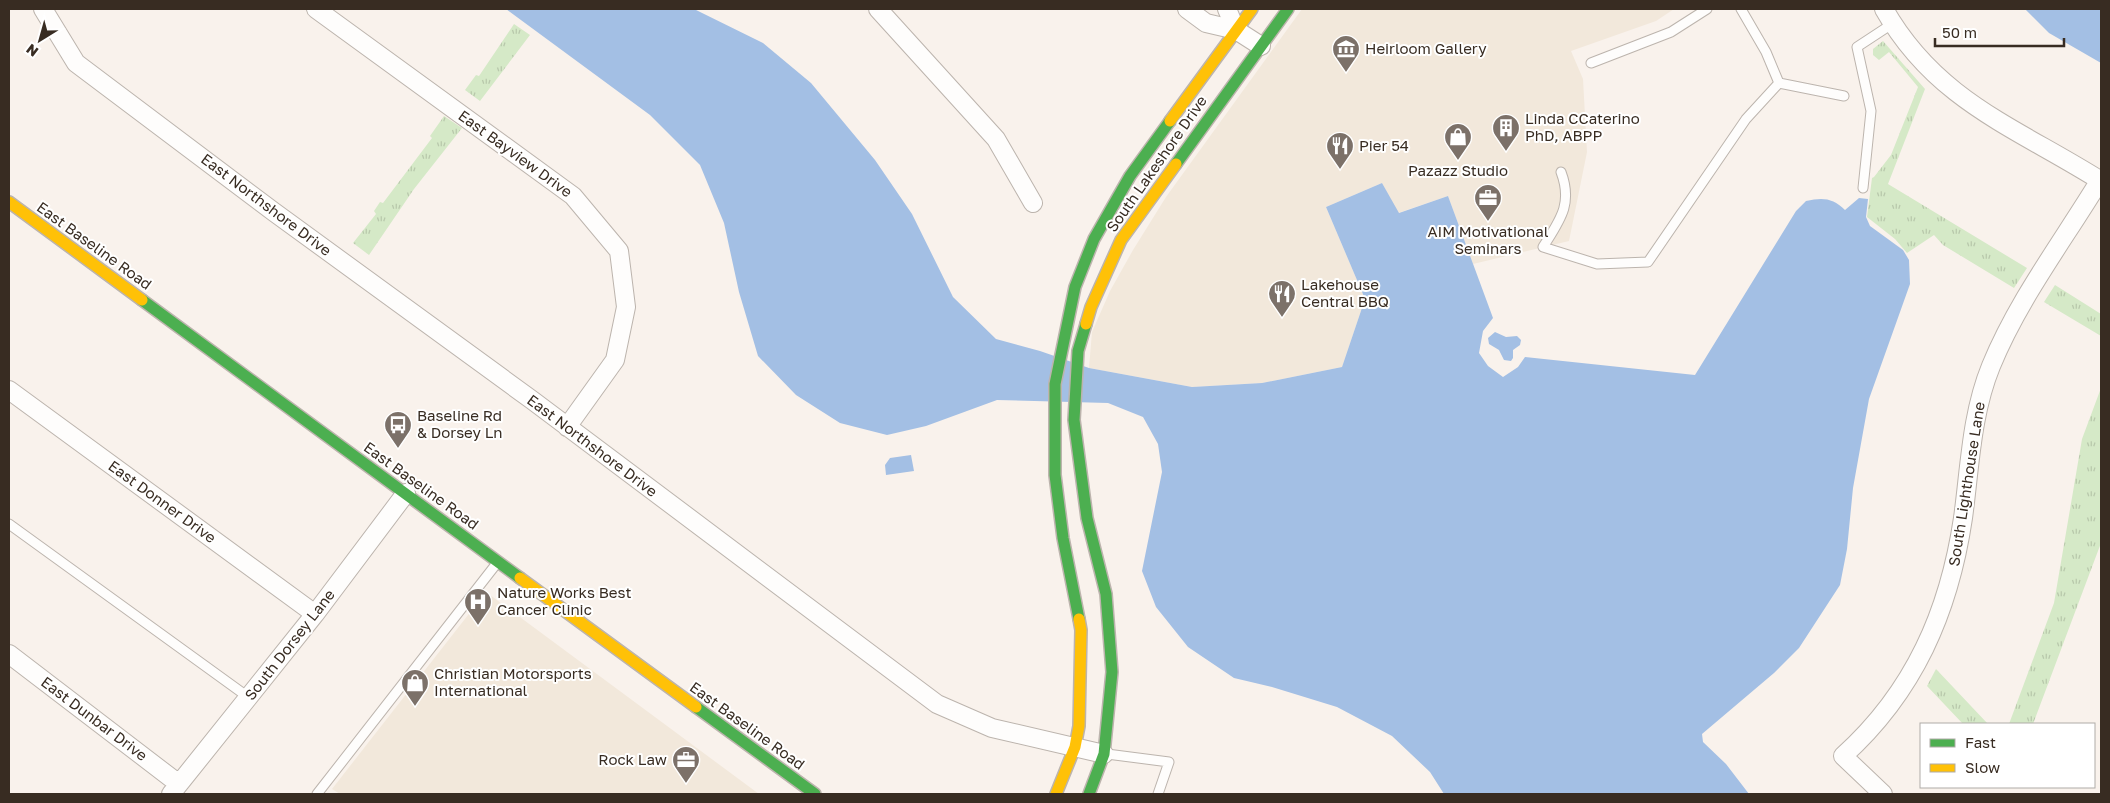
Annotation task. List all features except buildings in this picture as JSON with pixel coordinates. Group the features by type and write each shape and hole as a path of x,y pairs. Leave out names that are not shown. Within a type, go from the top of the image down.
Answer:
{"street":[{"name":"East Northshore Drive","path":"43,9 76,63 937,704 992,728 1104,754"},
{"name":"East Bayview Drive","path":"316,9 573,196 619,251 626,307 614,360 566,427"},
{"path":"878,9 996,138 1033,203"},
{"path":"1187,9 1206,23 1236,30 1261,46"},
{"path":"1227,9 1236,30"},
{"name":"South Lakeshore Drive","path":"1056,794 1075,747 1079,726 1082,683 1081,630 1063,538 1055,475 1054,421 1056,384 1061,351 1075,287 1104,220 1130,176 1252,9"},
{"name":"South Lakeshore Drive","path":"1089,794 1104,754 1112,672 1106,594 1086,518 1074,420 1078,350 1091,307 1121,240 1288,9"},
{"path":"1888,16 1920,60 1954,93 1994,120 2101,181"},
{"name":"South Lighthouse Lane","path":"1883,794 1843,756 1866,735 1894,699 1923,652 1938,620 1951,580 1963,518 1968,463 1978,408 1991,366 2013,320 2101,181"},
{"name":"East Baseline Road","path":"9,202 815,794"},
{"name":"East Donner Drive","path":"9,390 315,614"},
{"name":"South Dorsey Lane","path":"175,789 315,614 406,493"},
{"name":"East Dunbar Drive","path":"9,654 175,789"}],"lane":[{"path":"1591,63 1671,32 1707,9"},
{"path":"1741,9 1766,52 1779,83"},
{"path":"1863,188 1871,111 1857,47 1888,16"},
{"path":"1779,83 1844,96"},
{"path":"1561,172 1567,189 1562,217 1543,247 1597,264 1648,262 1746,120 1779,83"},
{"path":"9,524 248,697"},
{"path":"316,794 498,561"},
{"name":"East Northshore Drive","path":"1104,754 1169,762 1158,794"}],"shaded area":[{"path":"1302,9 1674,9 1656,21 1571,51 1583,79 1587,152 1569,241 1473,264 1448,196 1398,213 1382,183 1326,207 1365,299 1342,367 1262,383 1192,387 1089,368 1092,332 1110,291 1133,250 1166,197"},
{"path":"486,592 759,794 340,794 332,789"}],"green space":[{"path":"514,24 530,35 480,101 465,90 476,75 479,76"},
{"path":"1883,41 1925,89 1888,184 2027,268 2014,288 1943,245 1934,235 1907,253 1895,239 1867,217 1872,178 1891,155 1918,87 1889,52 1879,60 1873,55 1873,49"},
{"path":"444,116 462,128 414,189 369,255 353,243 376,214 374,211 380,202 383,203 432,138 430,136"},
{"path":"2055,285 2101,314 2101,336 2044,302"},
{"path":"2101,388 2101,543 2033,723 2009,723 2054,603 2082,439"},
{"path":"1936,669 1987,723 1962,723 1927,686"}],"water":[{"path":"506,9 694,9 763,43 811,83 875,160 912,214 953,297 996,339 1040,351 1089,368 1192,387 1262,383 1342,367 1365,299 1326,207 1382,183 1399,213 1448,196 1493,318 1483,331 1479,353 1488,366 1503,377 1518,367 1525,357 1695,375 1796,211 1806,201 1812,200 1823,199 1832,201 1845,210 1859,198 1868,199 1866,217 1870,226 1903,250 1909,260 1910,284 1869,399 1853,488 1847,549 1840,585 1799,648 1774,673 1702,734 1703,742 1726,764 1749,794 1444,794 1430,772 1392,736 1337,707 1272,687 1234,678 1188,647 1156,607 1142,571 1162,472 1158,444 1143,417 1108,403 997,400 926,426 887,435 840,423 796,395 758,356 739,292 724,223 700,165 650,115"},
{"path":"2025,9 2101,9 2101,63 2049,33"},
{"path":"1495,332 1506,337 1517,336 1521,340 1520,345 1513,350 1511,361 1504,360 1499,350 1489,344 1488,338"},
{"path":"911,455 914,471 886,475 885,465 890,458"}],"traffic: fast":[{"path":"1176,164 1288,9"},
{"path":"1079,619 1063,538 1055,475 1055,384 1075,287 1094,239 1130,176 1170,121"},
{"path":"142,300 520,578"},
{"path":"1086,324 1078,351 1074,420 1087,518 1106,594 1112,672 1104,754 1089,794"},
{"path":"696,707 815,794"}],"traffic: slow":[{"path":"1170,121 1252,9"},
{"path":"1086,324 1091,307 1121,240 1176,164"},
{"path":"9,202 142,300"},
{"path":"520,578 696,707"},
{"path":"1056,794 1075,747 1079,726 1081,630 1079,619"}],"place":[{"name":"Heirloom Gallery","path":"1346,73"},
{"name":"Linda CCaterino PhD, ABPP","path":"1506,152"},
{"name":"Pazazz Studio","path":"1458,161"},
{"name":"Pier 54","path":"1340,170"},
{"name":"AIM Motivational Seminars","path":"1488,222"},
{"name":"Lakehouse Central BBQ","path":"1282,318"},
{"name":"Baseline Rd & Dorsey Ln","path":"398,449"},
{"name":"Nature Works Best Cancer Clinic","path":"478,626"},
{"name":"Christian Motorsports International","path":"415,707"},
{"name":"Rock Law","path":"686,784"}]}
